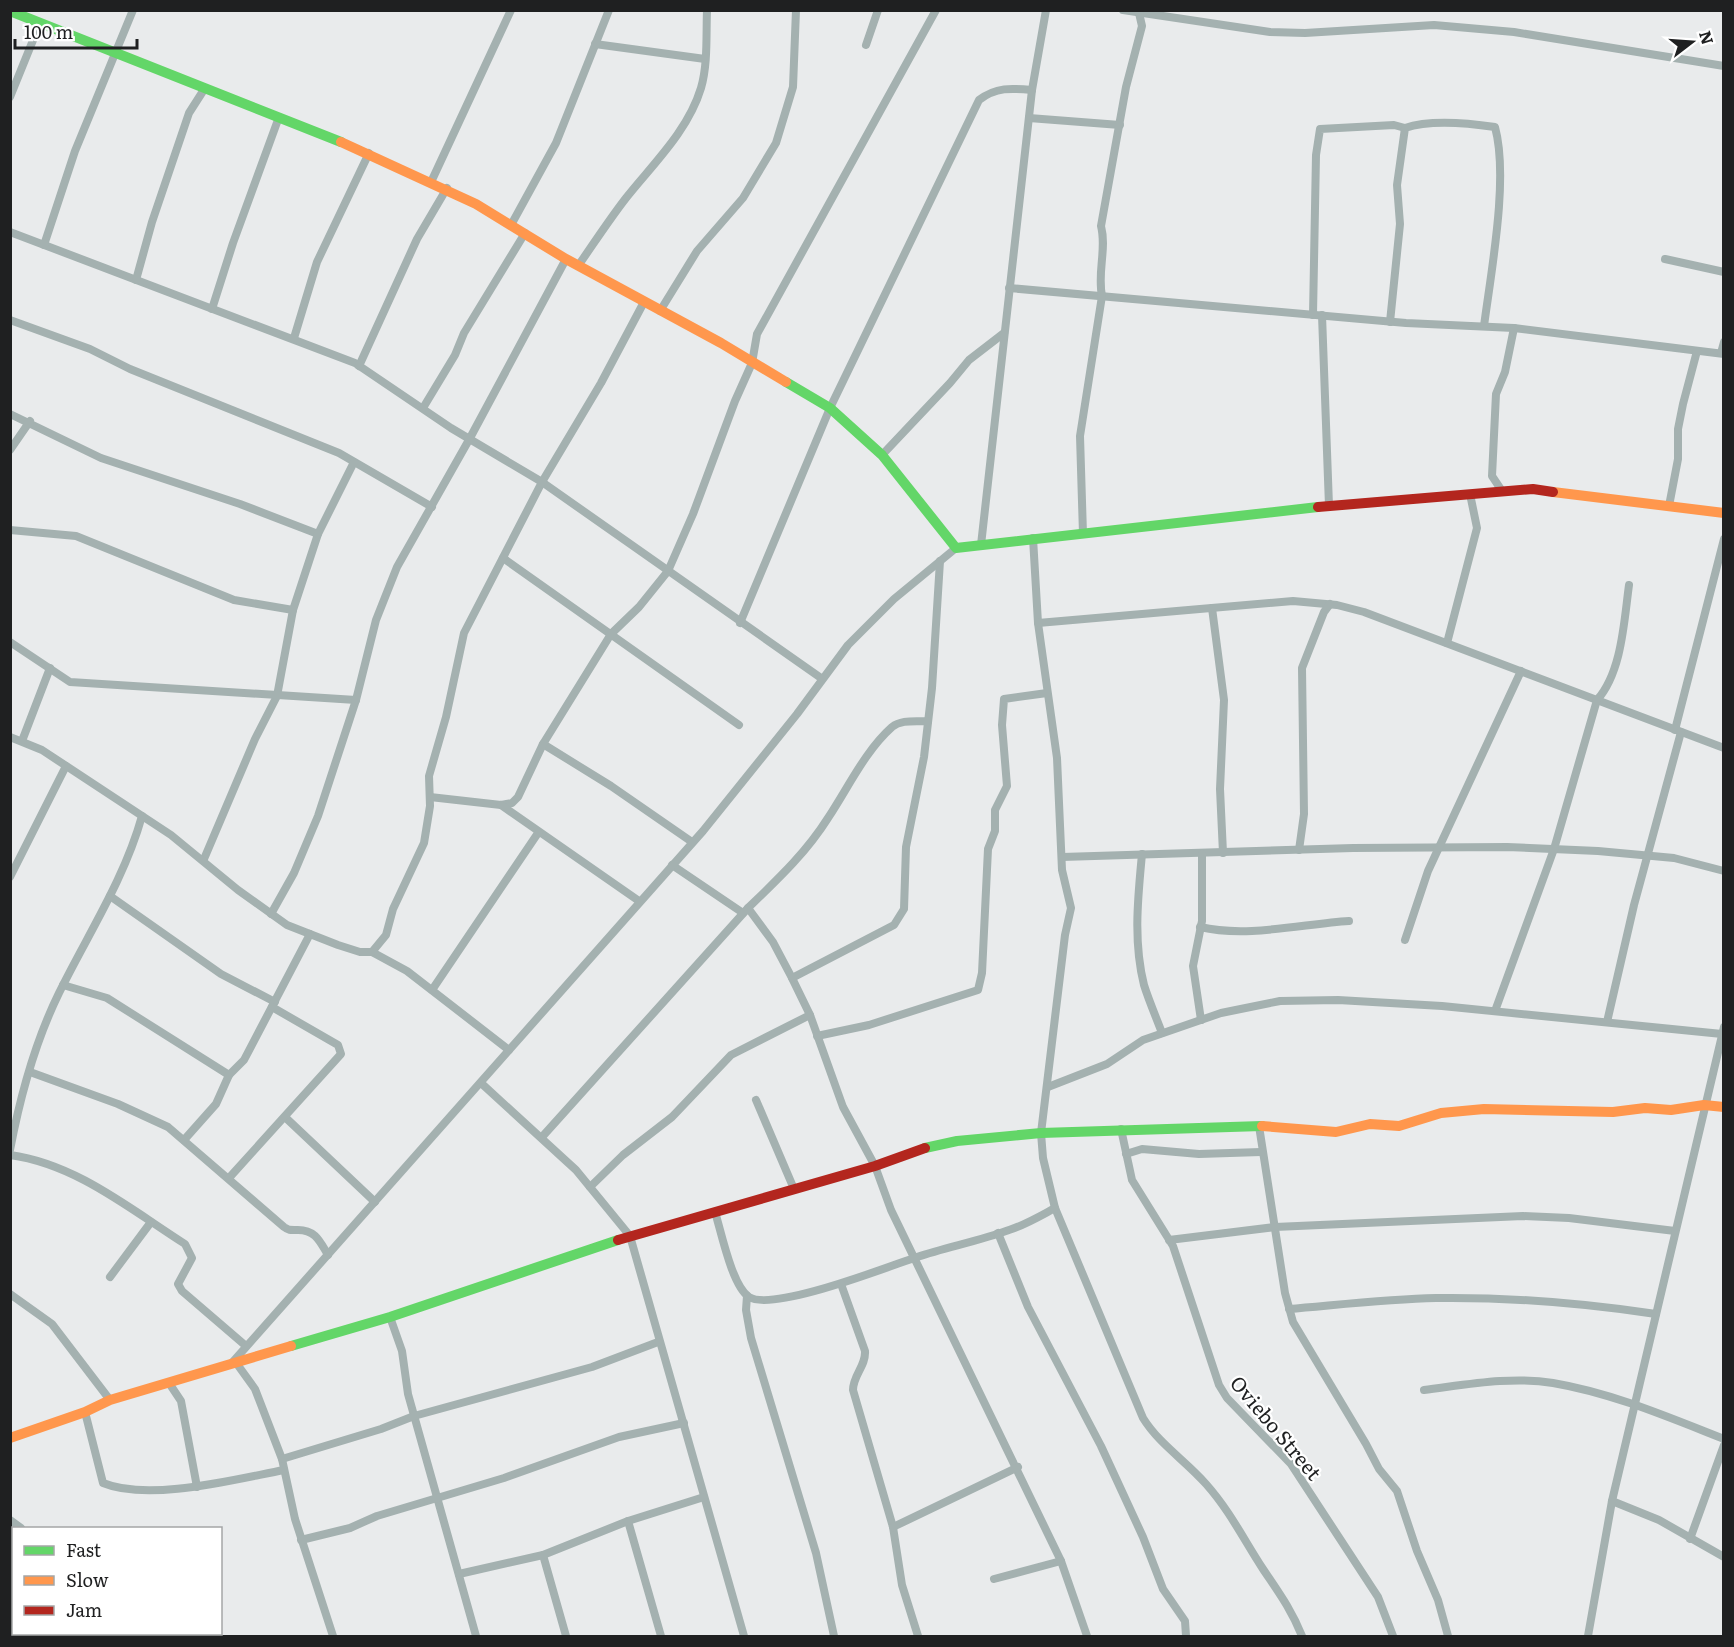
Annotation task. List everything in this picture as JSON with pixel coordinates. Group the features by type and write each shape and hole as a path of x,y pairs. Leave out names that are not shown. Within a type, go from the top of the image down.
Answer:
{"street":[{"path":"44,245 75,151 133,10"},
{"path":"432,180 512,10"},
{"path":"511,225 556,143 609,10"},
{"path":"579,266 625,200 676,136 694,107 701,86 705,59 707,10"},
{"path":"660,311 697,251 743,198 776,143 793,87 796,10"},
{"path":"866,45 878,10"},
{"path":"430,797 501,805 512,803 518,797 543,744 611,634 639,607 668,571 693,514 735,401 752,363 757,334 936,10"},
{"path":"981,545 1032,90 1046,10"},
{"path":"1123,10 1293,33 1434,25 1514,32 1724,66"},
{"path":"10,11 36,18 115,54 279,117 432,180 566,259 721,343 830,408 882,455 956,548"},
{"path":"1083,534 1080,436 1102,296 1099,282 1105,240 1101,226 1126,87 1142,26 1139,13"},
{"path":"10,97 36,18"},
{"path":"595,44 705,59"},
{"path":"136,280 152,222 186,122 205,88"},
{"path":"740,623 830,408 979,100 991,91 1007,88 1032,90"},
{"path":"212,309 279,117"},
{"path":"1029,118 1120,125"},
{"path":"1329,506 1317,315 1317,155 1320,129 1394,125 1405,128 1431,123 1495,127 1500,142 1500,178 1484,326"},
{"path":"1390,322 1400,224 1396,185 1405,128"},
{"path":"294,338 317,262 369,153"},
{"path":"359,366 417,239 447,188"},
{"path":"10,232 294,338 359,366 542,482 821,678"},
{"path":"423,408 450,364 464,333 525,233"},
{"path":"1665,258 1724,272"},
{"path":"271,914 294,873 318,816 356,700 376,620 397,567 470,438 566,259"},
{"path":"1009,288 1390,322 1514,328 1722,354 1724,342"},
{"path":"372,952 386,935 393,909 424,843 430,797 429,776 446,717 464,633 542,482 602,383 644,302"},
{"path":"10,320 90,349 130,369 319,445 354,462 432,507"},
{"path":"1502,491 1492,476 1496,394 1505,372 1514,328"},
{"path":"882,455 950,383 957,371 1004,333"},
{"path":"1669,506 1678,459 1681,412 1697,351"},
{"path":"10,414 101,458 240,504 318,534"},
{"path":"10,450 30,422"},
{"path":"204,859 255,740 277,696 293,610 318,534 354,462"},
{"path":"232,1366 246,1346 692,842 797,714 821,678 848,645 886,606 956,548 1329,506 1533,489 1724,513"},
{"path":"1447,644 1477,528 1470,494"},
{"path":"10,530 76,536 234,600 293,610"},
{"path":"1033,538 1038,623 1055,735 1062,857 1071,917 1065,935 1041,1133 1043,1158 1055,1208 1143,1418 1155,1435 1205,1483 1227,1508 1291,1608 1302,1636"},
{"path":"1607,1022 1724,539"},
{"path":"503,558 739,725"},
{"path":"792,978 894,925 904,909 906,847 928,722 940,561"},
{"path":"1495,1011 1554,849 1597,700 1605,691 1614,666 1629,585"},
{"path":"1038,623 1293,601 1330,604 1364,612 1724,748"},
{"path":"1299,850 1304,814 1302,668 1324,612 1330,604"},
{"path":"1212,608 1224,700 1220,789 1223,853"},
{"path":"10,642 70,682 356,700"},
{"path":"22,741 50,668"},
{"path":"1405,940 1415,904 1438,846 1521,671"},
{"path":"817,1036 860,1027 978,990 982,974 988,849 995,831 995,810 1007,786 1002,725 1004,699 1047,693"},
{"path":"542,1137 746,911 800,857 828,819 857,771 892,727 901,722 928,722"},
{"path":"10,736 42,750 142,816 204,859 271,914 310,934 360,952 372,952 407,971 509,1050"},
{"path":"543,744 611,786 692,842"},
{"path":"10,877 66,766"},
{"path":"501,805 538,833 639,901"},
{"path":"10,1150 17,1113 35,1052 63,985 133,848 142,816"},
{"path":"432,990 538,833"},
{"path":"1062,857 1438,846 1554,849 1648,855 1674,858 1724,871"},
{"path":"1142,854 1136,925 1144,985 1162,1033"},
{"path":"1201,1020 1193,966 1200,927 1202,854"},
{"path":"672,865 746,911 772,942 792,978 810,1015 843,1107 875,1166 891,1210 1018,1467 1061,1561 1087,1636"},
{"path":"110,896 221,974 338,1045 341,1050 341,1054 286,1118 229,1178"},
{"path":"1200,927 1216,931 1349,921"},
{"path":"184,1140 216,1104 229,1075 244,1060 310,934"},
{"path":"63,985 107,998 229,1075"},
{"path":"1048,1087 1107,1064 1143,1040 1254,1004 1280,1001 1360,1001 1723,1030 1612,1501 1588,1636"},
{"path":"590,1187 623,1155 672,1117 731,1055 810,1015"},
{"path":"30,1072 118,1104 168,1127 284,1227 314,1233 328,1255"},
{"path":"481,1083 542,1137 590,1187 630,1236 658,1342 684,1423 744,1636"},
{"path":"756,1100 794,1189"},
{"path":"10,1438 85,1412 110,1400 232,1366 390,1317 630,1236 875,1166 912,1151 957,1141 1041,1133 1121,1129 1259,1126 1311,1128 1336,1132 1370,1124 1399,1126 1441,1113 1484,1109 1613,1112 1645,1108 1671,1110 1704,1105 1724,1107"},
{"path":"286,1118 375,1202"},
{"path":"1259,1126 1261,1152 1293,1322 1366,1444 1378,1469 1397,1491 1417,1551 1438,1600 1448,1636"},
{"name":"Oviebo Street","path":"1121,1129 1132,1180 1169,1240 1219,1385 1227,1398 1291,1464 1378,1597 1393,1636"},
{"path":"1126,1154 1142,1149 1199,1154 1261,1152"},
{"path":"10,1155 42,1161 102,1188 185,1244 192,1258 178,1284 182,1291 246,1346"},
{"path":"747,1296 761,1300 778,1299 841,1284 915,1258 998,1233 1055,1208"},
{"path":"715,1212 727,1254 747,1296 746,1310 751,1338 816,1553 834,1636"},
{"path":"1169,1240 1275,1227 1523,1216 1569,1218 1675,1231"},
{"path":"110,1277 151,1222"},
{"path":"998,1233 1028,1307 1101,1446 1143,1537 1163,1589 1185,1621 1186,1636"},
{"path":"841,1284 866,1351 864,1362 853,1383 854,1390 893,1527 902,1585 918,1636"},
{"path":"10,1294 52,1324 110,1400"},
{"path":"1289,1309 1435,1298 1584,1303 1656,1314"},
{"path":"390,1317 402,1351 414,1416 476,1636"},
{"path":"282,1459 381,1429 414,1416 568,1375 658,1342"},
{"path":"232,1366 255,1389 282,1459 301,1540 333,1636"},
{"path":"1424,1390 1476,1383 1532,1381 1552,1383 1635,1405 1724,1439"},
{"path":"170,1383 181,1401 197,1487"},
{"path":"85,1412 103,1483 116,1488 197,1487 284,1470"},
{"path":"301,1540 350,1528 436,1497 504,1478 619,1437 684,1423"},
{"path":"1690,1539 1724,1445"},
{"path":"893,1527 1018,1467"},
{"path":"459,1574 543,1555 628,1521 704,1497"},
{"path":"1612,1501 1641,1511 1724,1557"},
{"path":"628,1521 661,1636"},
{"path":"543,1555 566,1636"},
{"path":"994,1579 1061,1561"}],"traffic: fast":[{"path":"10,11 341,142"},
{"path":"786,382 830,408 882,455 956,548 1318,507"},
{"path":"925,1148 957,1141 1041,1133 1262,1126"},
{"path":"291,1346 390,1317 618,1240"}],"traffic: slow":[{"path":"341,142 476,204 566,259 721,343 786,382"},
{"path":"1553,492 1724,513"},
{"path":"1262,1126 1336,1132 1370,1124 1399,1126 1441,1113 1484,1109 1613,1112 1645,1108 1671,1110 1704,1105 1724,1107"},
{"path":"10,1438 85,1412 110,1400 291,1346"}],"traffic: jam":[{"path":"1318,507 1533,489 1553,492"},
{"path":"618,1240 875,1166 925,1148"}]}
